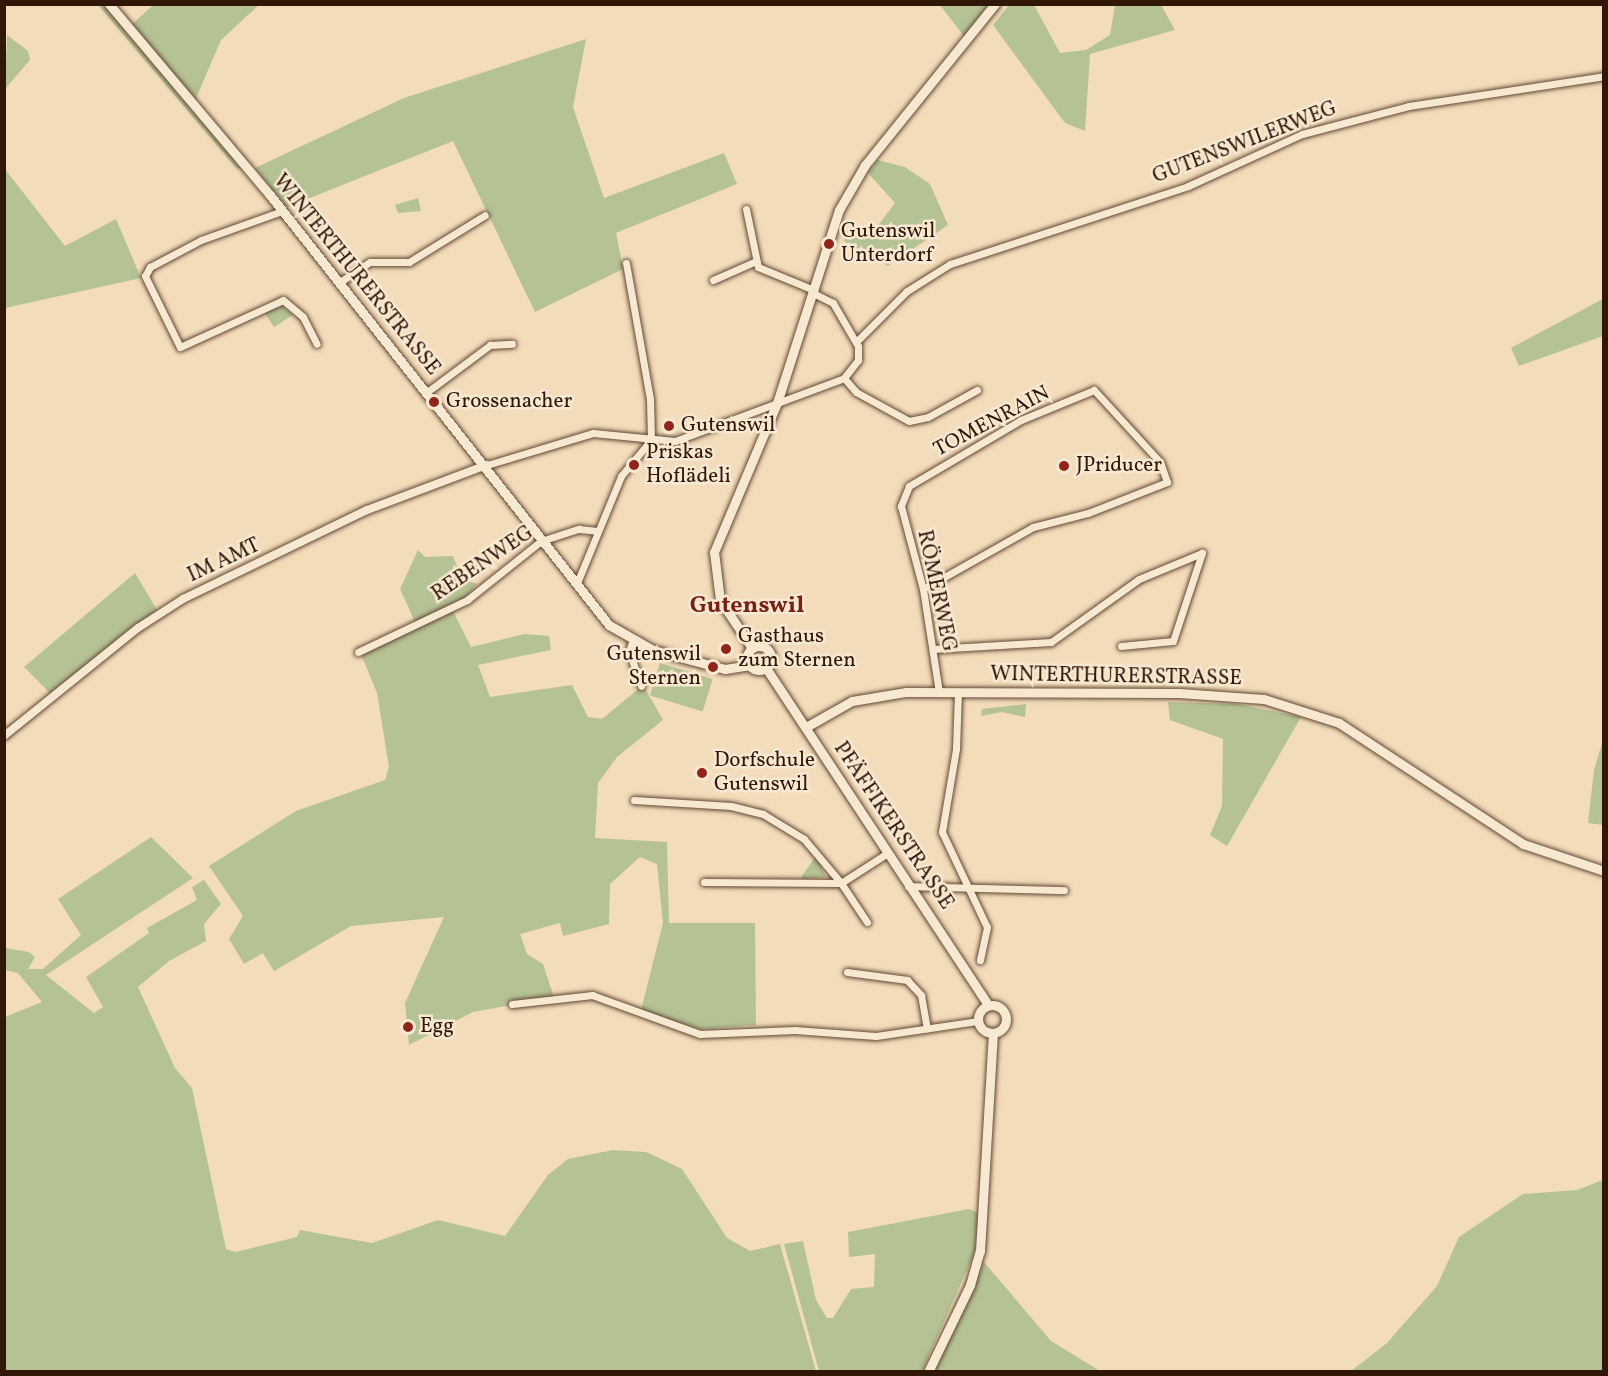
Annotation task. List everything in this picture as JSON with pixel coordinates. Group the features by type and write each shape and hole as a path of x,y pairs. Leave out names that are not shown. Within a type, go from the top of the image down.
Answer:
{"main road":[{"name":"WINTERTHURERSTRASSE","path":"108,4 282,211 427,392 550,539 577,583 609,625 632,642 725,669 749,665 766,668"},
{"path":"749,665 752,648 720,600 714,552 777,403 853,183 995,4"},
{"name":"PFÄFFIKERSTRASSE","path":"752,648 769,651 766,668 886,854 988,1005 999,1007 1005,1016 1003,1028 993,1034 993,1075 980,1251 970,1285 928,1371"},
{"name":"WINTERTHURERSTRASSE","path":"806,727 867,696 939,692 1220,694 1292,705 1366,739 1514,840 1604,871"},
{"path":"988,1005 977,1021 983,1030 993,1034"}],"street":[{"name":"GUTENSWILERWEG","path":"856,342 907,291 941,268 1188,186 1324,126 1521,85 1604,76"},
{"path":"746,209 754,262"},
{"path":"282,211 201,240 150,267 144,276 180,347 284,300 303,317 317,344"},
{"path":"340,282 370,262 409,262 485,215"},
{"path":"487,465 581,435 675,441 843,378 858,360 856,342 833,303 814,291 754,262 713,280"},
{"path":"577,583 625,468 651,440 650,399 626,264"},
{"path":"427,392 490,345 512,344"},
{"path":"843,378 865,398 909,421 928,417 978,390"},
{"name":"TOMENRAIN","path":"902,497 909,486 1021,420 1094,390 1160,462 1167,482 1088,513 1033,527 923,589"},
{"name":"IM AMT","path":"4,736 138,628 183,599 367,510 487,465"},
{"name":"RÖMERWEG","path":"902,497 923,589 939,692"},
{"name":"REBENWEG","path":"358,652 467,600 550,539 579,529 597,531"},
{"path":"933,649 1051,642 1139,579 1202,553 1173,641 1121,646"},
{"path":"632,642 629,651 641,686"},
{"path":"958,692 957,738 942,832 987,927 980,960"},
{"path":"634,800 731,806 763,814 804,839 841,883 867,922"},
{"path":"704,882 841,883 886,854"},
{"path":"908,886 1064,890"},
{"path":"846,972 907,980 921,995 927,1028"},
{"path":"512,1004 592,995 700,1034 776,1030 876,1036 977,1021"}],"green space":[{"path":"98,5 109,5 129,27 153,5 259,5 221,40 194,103 246,166 237,169"},
{"path":"940,5 990,5 966,39"},
{"path":"1009,5 1034,5 1060,53 1086,50 1110,35 1115,5 1161,5 1175,30 1090,54 1085,131 1065,123 993,25"},
{"path":"7,35 28,51 30,60 5,89"},
{"path":"586,39 573,107 604,198 724,153 737,184 616,233 623,269 535,312 453,141 287,207 255,168 404,98"},
{"path":"878,160 905,167 930,184 948,225 888,266 844,241 848,230 870,236 895,203 868,173"},
{"path":"4,168 65,246 116,219 141,278 5,308"},
{"path":"418,198 421,211 398,213 395,205"},
{"path":"1603,299 1603,336 1519,366 1511,348"},
{"path":"281,306 293,315 274,327 264,312"},
{"path":"418,550 425,557 453,556 462,579 477,584 453,611 471,647 525,634 549,636 551,650 478,665 490,697 572,685 588,717 602,719 643,685 663,720 617,757 598,783 595,838 667,842 669,923 755,923 756,1025 701,1029 640,1014 663,923 657,864 640,857 610,884 609,924 563,936 560,923 520,934 527,954 543,964 554,997 473,1012 409,1045 405,1003 444,917 351,926 274,971 263,953 244,964 229,939 243,916 209,866 296,811 385,780 389,767 377,693 361,654 415,622 400,589"},
{"path":"135,573 157,610 50,693 24,667"},
{"path":"660,663 713,679 703,712 650,696"},
{"path":"1168,702 1237,704 1301,717 1227,846 1210,835 1222,806 1223,739 1170,720"},
{"path":"1026,704 1025,717 1002,712 981,716 982,709"},
{"path":"1603,740 1603,825 1588,823 1594,770"},
{"path":"151,837 193,878 46,975 94,1013 103,1007 86,977 149,933 147,928 197,900 192,887 204,880 221,904 204,924 206,941 169,961 138,987 175,1068 192,1088 226,1249 235,1252 297,1237 300,1230 372,1243 438,1220 505,1236 548,1175 568,1159 613,1150 646,1152 682,1169 727,1238 750,1251 780,1244 816,1371 5,1371 5,1017 42,1002 18,973 5,970 5,948 29,952 35,957 28,969 43,969 81,935 58,899"},
{"path":"816,856 826,877 802,879 802,876"},
{"path":"1603,1180 1603,1371 1351,1371 1387,1343 1437,1286 1459,1237 1523,1194 1577,1190"},
{"path":"969,1209 979,1213 975,1252 922,1371 819,1371 784,1244 803,1241 816,1300 827,1318 833,1318 851,1289 874,1287 875,1254 849,1257 848,1232"},
{"path":"984,1262 1051,1341 1100,1371 934,1371"}],"place":[{"name":"Gutenswil Unterdorf","path":"829,244"},
{"name":"Grossenacher","path":"434,402"},
{"name":"Gutenswil","path":"669,426"},
{"name":"Priskas Hoflädeli","path":"634,465"},
{"name":"JPriducer","path":"1064,466"},
{"name":"Gasthaus zum Sternen","path":"726,649"},
{"name":"Gutenswil Sternen","path":"713,667"},
{"name":"Dorfschule Gutenswil","path":"702,773"},
{"name":"Egg","path":"408,1027"}],"district":[{"name":"Gutenswil","path":"747,607"}]}
